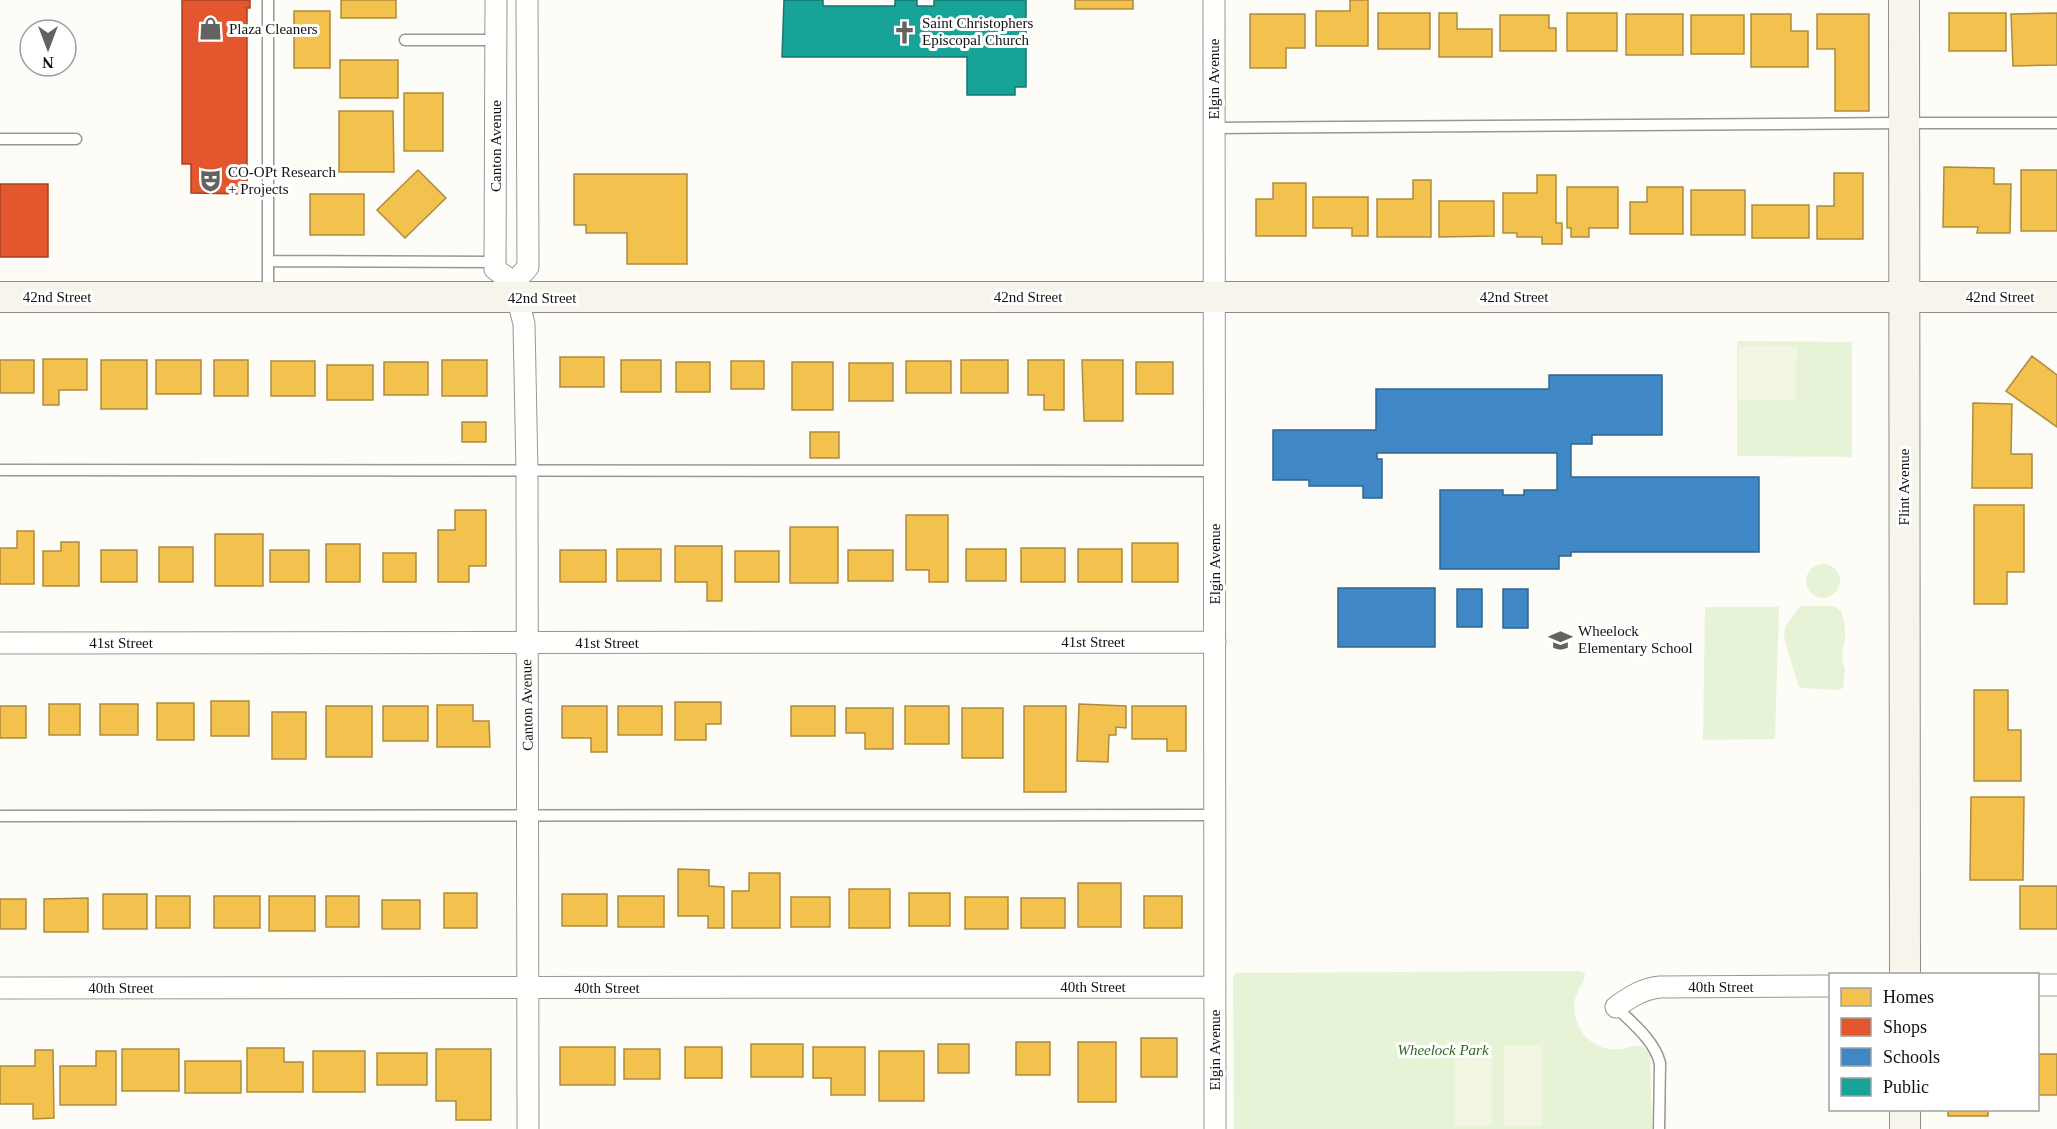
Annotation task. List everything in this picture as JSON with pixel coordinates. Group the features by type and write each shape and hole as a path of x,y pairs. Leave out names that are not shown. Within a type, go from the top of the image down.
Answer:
{"street":[{"name":"Canton Avenue","path":"496,0 495,269 516,290 524,324 527,472 528,1129"},
{"name":"Canton Avenue","path":"516,290 528,267 527,0"},
{"name":"Elgin Avenue","path":"1214,0 1215,1129"},
{"name":"Flint Avenue","path":"1904,0 1905,973"},
{"name":"42nd Street","path":"0,297 268,297 516,290 1215,297 2057,297"},
{"name":"41st Street","path":"0,643 1215,642"},
{"path":"2039,985 2057,985"},
{"name":"40th Street","path":"1616,1007 1648,988 1829,986"},
{"name":"40th Street","path":"0,988 1215,987"},
{"path":"1905,1111 1905,1129"}],"lane":[{"path":"268,0 268,297"},
{"path":"405,40 496,40"},
{"path":"1214,128 2057,123"},
{"path":"0,139 76,139"},
{"path":"268,261 495,262"},
{"path":"0,470 1215,471"},
{"path":"0,816 1215,815"},
{"path":"1616,1007 1645,1036 1658,1055 1660,1063 1659,1129"}],"green space":[{"path":"1737,341 1852,342 1852,457 1737,456"},
{"path":"1739,346 1797,346 1796,400 1739,400"},
{"path":"1823,564 1835,569 1840,581 1835,593 1823,598 1811,593 1806,581 1811,569"},
{"path":"1800,606 1834,606 1841,611 1845,627 1842,659 1845,668 1843,688 1839,690 1802,688 1798,685 1784,638 1785,627"},
{"path":"1705,607 1779,607 1775,739 1703,740"},
{"name":"Wheelock Park","path":"1580,971 1585,976 1576,995 1574,1009 1582,1033 1591,1042 1603,1048 1615,1050 1641,1046 1650,1056 1652,1129 1234,1129 1233,977 1236,973"},
{"path":"1455,1044 1492,1045 1492,1126 1455,1126"},
{"path":"1504,1045 1542,1045 1542,1126 1504,1126"}],"building: Homes":[{"path":"341,0 396,0 396,18 341,18"},
{"path":"1075,0 1133,0 1133,9 1075,9"},
{"path":"1350,0 1368,0 1368,46 1316,46 1316,11 1350,11"},
{"path":"294,11 330,11 330,68 294,68"},
{"path":"1378,13 1430,13 1430,49 1378,49"},
{"path":"1439,13 1457,13 1457,29 1492,29 1492,57 1439,57"},
{"path":"1567,13 1617,13 1617,51 1567,51"},
{"path":"1949,13 2006,13 2006,51 1949,51"},
{"path":"2057,13 2057,65 2013,66 2011,14"},
{"path":"1250,14 1305,14 1305,48 1286,48 1286,68 1250,68"},
{"path":"1626,14 1683,14 1683,55 1626,55"},
{"path":"1751,14 1791,14 1791,31 1808,31 1808,67 1751,67"},
{"path":"1817,14 1869,14 1869,111 1835,111 1835,49 1817,49"},
{"path":"1500,15 1549,15 1549,28 1556,28 1556,51 1500,51"},
{"path":"1691,15 1744,15 1744,54 1691,54"},
{"path":"340,60 398,60 398,98 340,98"},
{"path":"404,93 443,93 443,151 404,151"},
{"path":"339,111 393,111 394,172 339,172"},
{"path":"1944,167 1994,168 1994,184 2011,184 2010,233 1977,233 1978,227 1943,227"},
{"path":"418,170 446,198 405,238 377,210"},
{"path":"2021,170 2057,170 2057,231 2021,231"},
{"path":"1834,173 1863,173 1863,239 1817,239 1817,206 1834,206"},
{"path":"574,174 687,174 687,264 627,264 627,233 586,233 586,225 574,225"},
{"path":"1537,175 1556,175 1556,223 1562,223 1562,244 1542,244 1542,237 1517,237 1517,233 1503,233 1503,193 1537,193"},
{"path":"1413,180 1431,180 1431,237 1377,237 1377,199 1413,199"},
{"path":"1273,183 1306,183 1306,236 1256,236 1256,199 1273,199"},
{"path":"1567,187 1618,187 1618,228 1589,228 1589,237 1571,237 1571,228 1567,228"},
{"path":"1647,187 1683,187 1683,234 1630,234 1630,202 1647,202"},
{"path":"1691,190 1745,190 1745,235 1691,235"},
{"path":"310,194 364,194 364,235 310,235"},
{"path":"1313,197 1368,197 1368,236 1352,236 1352,228 1313,228"},
{"path":"1439,201 1494,201 1494,236 1439,237"},
{"path":"1752,205 1809,205 1809,238 1752,238"},
{"path":"2032,356 2057,375 2057,427 2006,391"},
{"path":"560,357 604,357 604,387 560,387"},
{"path":"43,359 87,359 87,390 59,390 59,405 43,405"},
{"path":"0,360 34,360 34,393 0,393"},
{"path":"101,360 147,360 147,409 101,409"},
{"path":"156,360 201,360 201,394 156,394"},
{"path":"214,360 248,360 248,396 214,396"},
{"path":"442,360 487,360 487,396 442,396"},
{"path":"621,360 661,360 661,392 621,392"},
{"path":"961,360 1008,360 1008,393 961,393"},
{"path":"1028,360 1064,360 1064,410 1044,410 1044,395 1028,395"},
{"path":"1082,360 1123,360 1123,421 1084,421"},
{"path":"271,361 315,361 315,396 271,396"},
{"path":"731,361 764,361 764,389 731,389"},
{"path":"906,361 951,361 951,393 906,393"},
{"path":"384,362 428,362 428,395 384,395"},
{"path":"676,362 710,362 710,392 676,392"},
{"path":"792,362 833,362 833,410 792,410"},
{"path":"1136,362 1173,362 1173,394 1136,394"},
{"path":"849,363 893,363 893,401 849,401"},
{"path":"327,365 373,365 373,400 327,400"},
{"path":"1973,403 2012,404 2011,454 2032,454 2032,488 1972,488"},
{"path":"462,422 486,422 486,442 462,442"},
{"path":"810,432 839,432 839,458 810,458"},
{"path":"1974,505 2024,505 2024,572 2007,572 2007,604 1974,604"},
{"path":"455,510 486,510 486,566 469,566 469,582 438,582 438,530 455,530"},
{"path":"906,515 948,515 948,582 929,582 929,570 906,570"},
{"path":"790,527 838,527 838,583 790,583"},
{"path":"17,531 34,531 34,584 0,584 0,548 17,548"},
{"path":"215,534 263,534 263,586 215,586"},
{"path":"61,542 79,542 79,586 43,586 43,551 61,551"},
{"path":"1132,543 1178,543 1178,582 1132,582"},
{"path":"326,544 360,544 360,582 326,582"},
{"path":"675,546 722,546 722,601 707,601 707,582 675,582"},
{"path":"159,547 193,547 193,582 159,582"},
{"path":"1021,548 1065,548 1065,582 1021,582"},
{"path":"617,549 661,549 661,581 617,581"},
{"path":"966,549 1006,549 1006,581 966,581"},
{"path":"1078,549 1122,549 1122,582 1078,582"},
{"path":"101,550 137,550 137,582 101,582"},
{"path":"270,550 309,550 309,582 270,582"},
{"path":"560,550 606,550 606,582 560,582"},
{"path":"848,550 893,550 893,581 848,581"},
{"path":"735,551 779,551 779,582 735,582"},
{"path":"383,553 416,553 416,582 383,582"},
{"path":"1974,690 2008,690 2008,730 2021,730 2021,781 1974,781"},
{"path":"211,701 249,701 249,736 211,736"},
{"path":"675,702 721,702 721,724 706,724 706,740 675,740"},
{"path":"157,703 194,703 194,740 157,740"},
{"path":"49,704 80,704 80,735 49,735"},
{"path":"100,704 138,704 138,735 100,735"},
{"path":"1079,704 1126,706 1126,728 1116,727 1116,735 1109,735 1108,762 1077,761"},
{"path":"437,705 473,705 473,721 489,721 490,747 437,747"},
{"path":"0,706 26,706 26,738 0,738"},
{"path":"326,706 372,706 372,757 326,757"},
{"path":"383,706 428,706 428,741 383,741"},
{"path":"562,706 607,706 607,752 591,752 591,738 562,738"},
{"path":"618,706 662,706 662,735 618,735"},
{"path":"791,706 835,706 835,736 791,736"},
{"path":"905,706 949,706 949,744 905,744"},
{"path":"1024,706 1066,706 1066,792 1024,792"},
{"path":"1132,706 1186,706 1186,751 1167,751 1167,739 1132,739"},
{"path":"846,708 893,708 893,749 865,749 865,733 846,733"},
{"path":"962,708 1003,708 1003,758 962,758"},
{"path":"272,712 306,712 306,759 272,759"},
{"path":"1971,797 2024,797 2023,880 1970,880"},
{"path":"678,869 709,870 709,886 724,887 724,928 708,928 708,916 678,916"},
{"path":"749,873 780,873 780,928 732,928 732,891 749,891"},
{"path":"1078,883 1121,883 1121,927 1078,927"},
{"path":"2020,886 2057,886 2057,929 2020,929"},
{"path":"849,889 890,889 890,928 849,928"},
{"path":"444,893 477,893 477,928 444,928"},
{"path":"909,893 950,893 950,926 909,926"},
{"path":"103,894 147,894 147,929 103,929"},
{"path":"562,894 607,894 607,926 562,926"},
{"path":"156,896 190,896 190,928 156,928"},
{"path":"214,896 260,896 260,928 214,928"},
{"path":"269,896 315,896 315,931 269,931"},
{"path":"326,896 359,896 359,927 326,927"},
{"path":"618,896 664,896 664,927 618,927"},
{"path":"1144,896 1182,896 1182,928 1144,928"},
{"path":"791,897 830,897 830,927 791,927"},
{"path":"965,897 1008,897 1008,929 965,929"},
{"path":"88,898 88,932 44,932 44,899"},
{"path":"1021,898 1065,898 1065,928 1021,928"},
{"path":"0,899 26,899 26,929 0,929"},
{"path":"382,900 420,900 420,929 382,929"},
{"path":"1141,1038 1177,1038 1177,1077 1141,1077"},
{"path":"1016,1042 1050,1042 1050,1075 1016,1075"},
{"path":"1078,1042 1116,1042 1116,1102 1078,1102"},
{"path":"751,1044 803,1044 803,1077 751,1077"},
{"path":"938,1044 969,1044 969,1073 938,1073"},
{"path":"560,1047 615,1047 615,1085 560,1085"},
{"path":"685,1047 722,1047 722,1078 685,1078"},
{"path":"813,1047 865,1047 865,1095 831,1095 831,1078 813,1078"},
{"path":"247,1048 284,1048 284,1062 303,1062 303,1092 247,1092"},
{"path":"122,1049 179,1049 179,1091 122,1091"},
{"path":"436,1049 491,1049 491,1120 456,1120 456,1101 436,1101"},
{"path":"624,1049 660,1049 660,1079 624,1079"},
{"path":"35,1050 53,1050 54,1118 33,1119 33,1104 0,1104 0,1066 35,1066"},
{"path":"96,1051 116,1051 116,1105 60,1105 60,1066 96,1066"},
{"path":"313,1051 365,1051 365,1092 313,1092"},
{"path":"879,1051 924,1051 924,1101 879,1101"},
{"path":"377,1053 427,1053 427,1085 377,1085"},
{"path":"2039,1054 2057,1054 2057,1095 2039,1095"},
{"path":"185,1061 241,1061 241,1093 185,1093"},
{"path":"1948,1111 1988,1111 1988,1116 1948,1116"}],"building: Shops":[{"path":"182,0 250,0 250,8 247,8 247,194 191,193 191,164 182,164"},
{"path":"0,184 48,184 48,257 0,257"}],"building: Schools":[{"path":"1549,375 1662,375 1662,435 1592,435 1592,444 1571,444 1571,477 1759,477 1759,552 1571,552 1571,556 1559,556 1559,569 1440,569 1440,490 1503,490 1503,495 1524,495 1524,490 1557,490 1557,453 1377,453 1377,459 1382,459 1382,498 1363,498 1363,486 1309,486 1309,480 1273,480 1273,430 1376,430 1376,389 1549,389"},
{"path":"1338,588 1435,588 1435,647 1338,647"},
{"path":"1457,589 1482,589 1482,627 1457,627"},
{"path":"1503,589 1528,589 1528,628 1503,628"}],"building: Public":[{"name":"Saint Christophers Episcopal Church","path":"784,0 823,0 823,6 895,6 895,0 917,0 917,6 934,6 934,0 1026,0 1026,87 1015,87 1015,95 967,95 967,57 782,57"}],"place":[{"name":"Plaza Cleaners","path":"211,29"},
{"name":"Saint Christophers Episcopal Church","path":"904,32"},
{"name":"CO-OPt Research + Projects","path":"210,181"},
{"name":"Wheelock Elementary School","path":"1560,640"}]}
